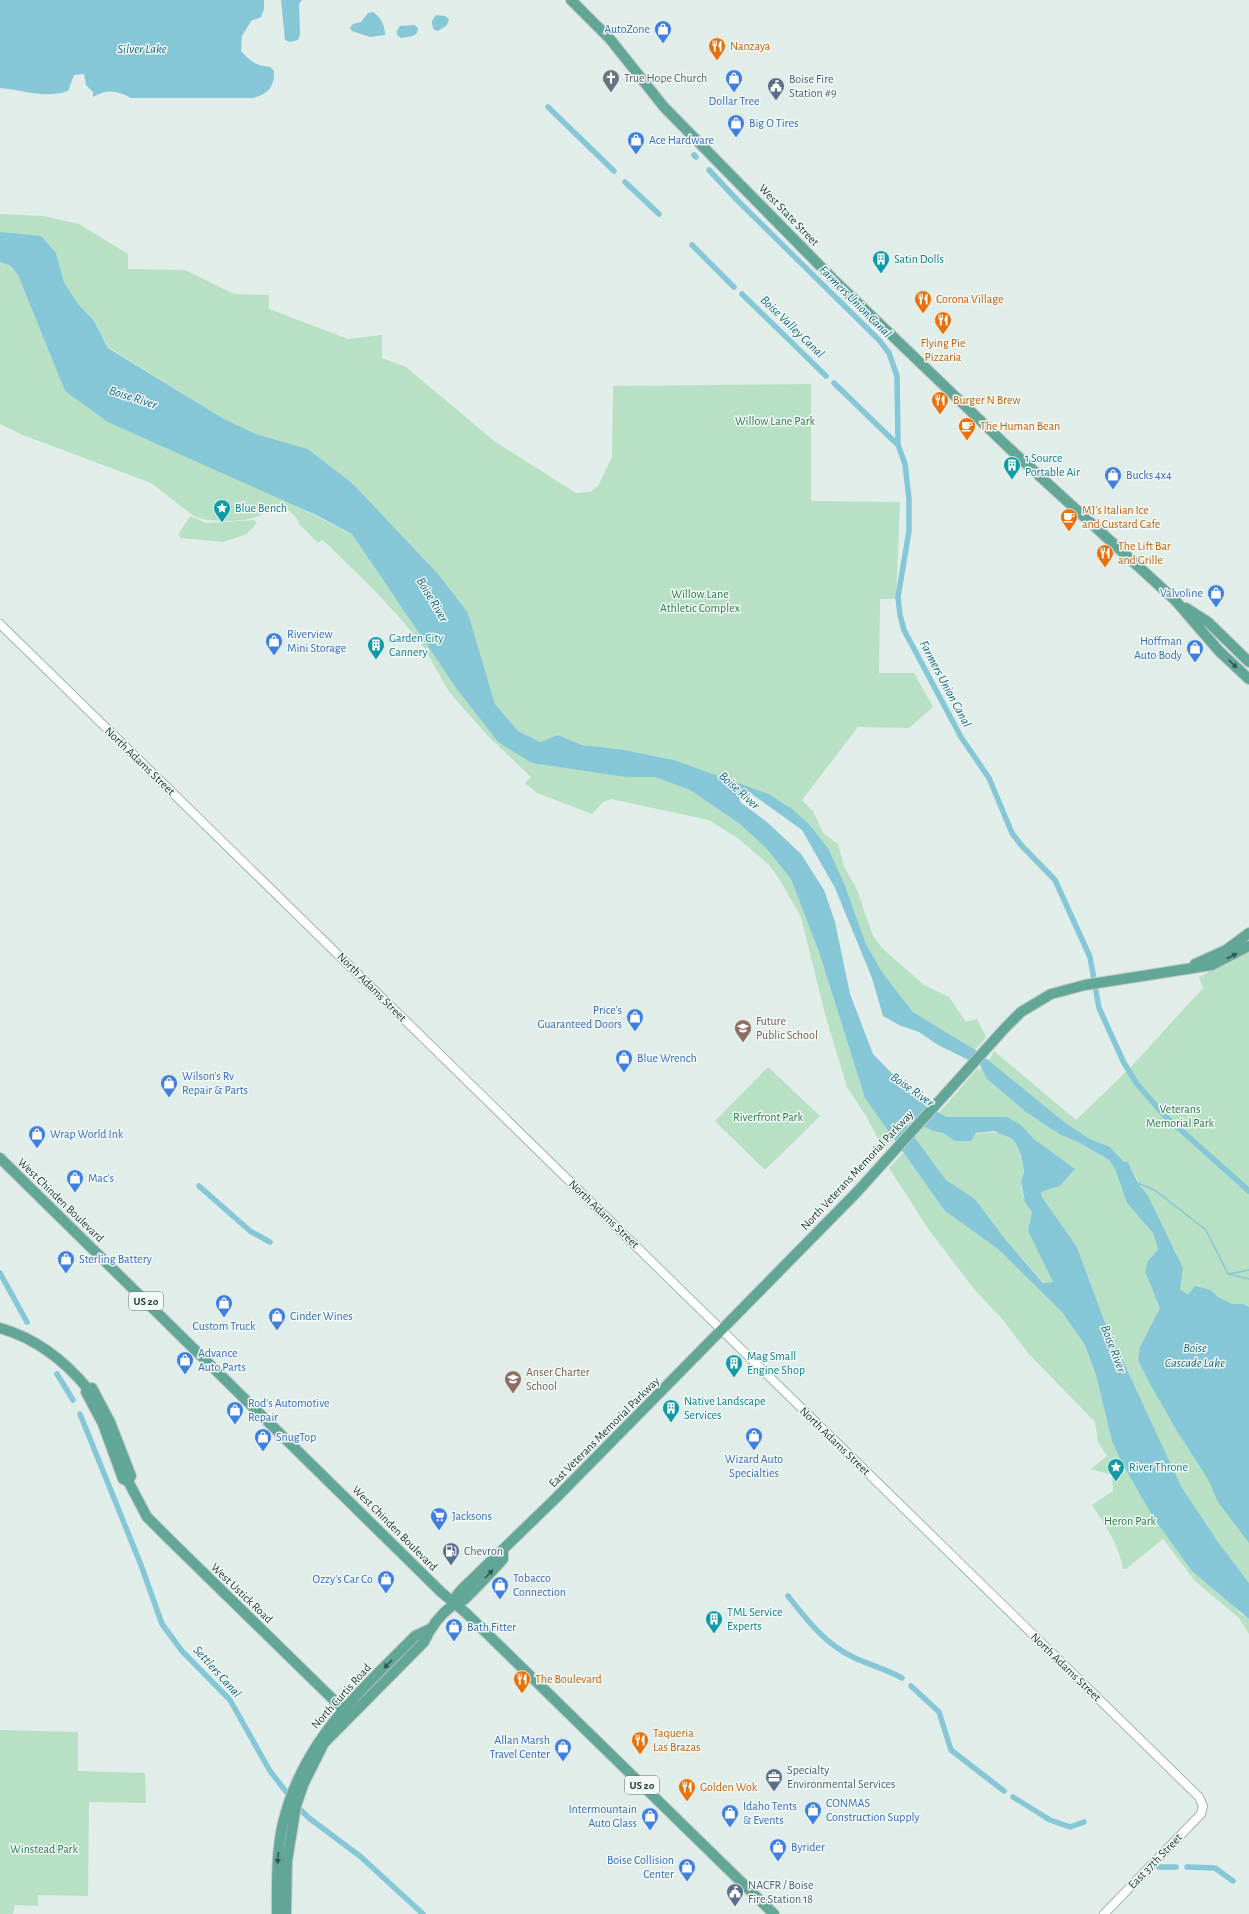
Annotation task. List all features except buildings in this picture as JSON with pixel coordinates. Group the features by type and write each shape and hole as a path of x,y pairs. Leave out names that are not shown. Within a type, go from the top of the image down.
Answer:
{"main road":[{"name":"West State Street","path":"571,0 610,39 664,107 832,278 1009,448 1174,600 1219,651 1249,679"},
{"name":"West State Street","path":"1174,600 1208,622 1249,662"},
{"name":"West State Street","path":"1199,627 1214,636 1224,647 1228,648 1231,645"},
{"name":"North Veterans Memorial Parkway","path":"1186,969 1226,950 1249,933"},
{"name":"North Veterans Memorial Parkway","path":"722,1329 857,1192 992,1041 1021,1012 1051,994 1085,985 1212,965 1249,946"},
{"name":"West Chinden Boulevard","path":"0,1158 441,1592 774,1914"},
{"name":"West Ustick Road","path":"0,1328 23,1336 42,1347 78,1376 88,1389 86,1392 103,1424 123,1479 128,1480 148,1517 346,1712"},
{"name":"East Veterans Memorial Parkway","path":"455,1604 457,1595 463,1588 503,1551 722,1329"},
{"name":"North Curtis Road","path":"277,1914 278,1864 288,1820 299,1784 324,1743 346,1712 415,1636 430,1629 455,1604"},
{"name":"North Curtis Road","path":"286,1914 288,1820"}],"street":[{"name":"North Adams Street","path":"0,624 722,1329 1179,1778 1199,1798 1203,1806"},
{"name":"East 37th Street","path":"1104,1914 1201,1814 1203,1806"}],"green space":[{"name":"Willow Lane Athletic Complex","path":"0,214 43,216 79,224 128,254 128,269 185,270 234,294 269,295 269,309 348,339 382,335 382,358 406,367 494,441 576,493 590,492 598,486 612,457 613,386 811,384 811,501 900,502 896,599 880,599 879,673 914,673 933,707 909,728 858,727 802,800 813,811 823,833 838,844 844,866 857,890 873,936 883,949 924,985 949,997 966,1022 977,1019 986,1037 975,1050 913,1012 882,972 866,944 844,883 828,848 808,823 792,809 769,794 674,760 582,745 558,735 540,742 518,731 495,704 468,613 352,483 308,449 256,434 224,419 108,347 94,321 78,304 64,282 56,253 0,232"},
{"path":"0,262 11,266 18,275 65,391 352,534 456,688 498,742 626,777 655,777 690,790 740,824 766,848 791,879 819,952 865,1098 895,1138 884,1150 865,1114 847,1087 825,1014 801,917 770,866 739,839 709,820 611,799 603,802 592,814 537,793 525,783 531,777 488,736 448,690 423,646 399,617 324,541 322,540 318,543 299,524 287,508 274,504 259,516 246,520 216,521 200,518 194,516 151,483 23,435 0,424"},
{"path":"190,516 206,523 254,520 257,523 247,534 223,542 180,538 179,533"},
{"name":"Veterans Memorial Park","path":"1249,952 1249,1583 1218,1542 1181,1486 1104,1320 1077,1247 1042,1197 1041,1192 1060,1186 1075,1169 1034,1139 1021,1125 990,1118 946,1117 939,1113 978,1068 980,1071 981,1066 986,1078 1026,1112 1059,1134 1080,1143 1109,1160 1115,1169 1127,1203 1153,1233 1158,1249 1151,1257 1176,1253 1128,1162 1123,1161 1110,1147 1090,1139 1064,1122 986,1066 994,1051 1076,1120 1130,1068 1203,988 1199,977"},
{"name":"Riverfront Park","path":"768,1067 820,1116 765,1170 715,1121"},
{"path":"905,1117 933,1131 943,1133 955,1141 990,1132 1000,1133 1015,1143 1020,1153 1023,1168 1021,1189 1032,1212 1028,1231 1053,1282 1044,1283 1005,1239 975,1199 946,1180 908,1128"},
{"name":"Heron Park","path":"904,1152 945,1211 998,1249 1062,1312 1085,1345 1096,1375 1112,1441 1153,1517 1241,1614 1249,1619 1249,1634 1239,1618 1195,1581 1163,1539 1126,1569 1123,1569 1115,1543 1092,1505 1113,1491 1112,1475 1091,1469 1107,1456 1098,1442 1095,1422 1028,1353 1003,1320 974,1289 929,1230 889,1168"},
{"name":"Winstead Park","path":"0,1730 78,1732 78,1771 145,1773 146,1803 89,1802 88,1896 38,1895 38,1906 15,1905 13,1914 0,1914"}],"water":[{"name":"Silver Lake","path":"0,0 264,0 264,9 261,17 251,21 242,36 241,51 247,58 254,62 270,67 274,71 273,82 266,92 253,98 131,98 117,92 107,92 93,97 93,92 86,85 84,74 74,75 68,91 60,93 43,94 0,88"},
{"path":"281,0 302,0 299,4 300,34 298,40 290,42 285,40"},
{"path":"373,12 382,22 385,35 370,37 352,31 350,28 353,24 361,22 368,13"},
{"path":"436,15 445,16 449,19 447,25 438,31 434,30 432,24 432,21"},
{"path":"414,25 418,28 417,33 413,36 401,38 397,35 397,31 400,26"},
{"path":"0,232 41,236 56,253 64,282 78,304 94,321 108,348 224,419 256,434 308,449 352,483 438,574 468,613 495,704 518,731 540,742 558,735 582,745 624,750 674,760 769,794 792,809 808,823 828,848 844,883 866,944 882,972 913,1012 977,1051 1064,1122 1090,1139 1110,1147 1123,1161 1128,1162 1138,1183 1148,1196 1183,1268 1180,1289 1188,1295 1195,1286 1211,1290 1218,1297 1232,1304 1243,1304 1249,1307 1249,1543 1218,1502 1208,1479 1177,1431 1138,1360 1140,1347 1160,1308 1145,1271 1148,1261 1158,1249 1153,1233 1127,1203 1115,1169 1109,1160 1080,1143 1059,1134 1026,1112 986,1078 981,1066 938,1045 919,1032 899,1025 883,1016 872,978 835,888 802,830 749,792 739,793 740,802 767,822 801,854 824,890 835,922 850,994 873,1054 914,1096 946,1117 1007,1117 1021,1125 1034,1139 1075,1169 1060,1186 1041,1192 1042,1197 1077,1247 1104,1320 1181,1486 1218,1542 1249,1583 1249,1619 1192,1571 1153,1517 1121,1461 1112,1441 1096,1375 1085,1345 1062,1312 998,1249 945,1211 865,1098 819,952 791,879 766,848 740,824 690,790 655,777 626,777 532,763 498,742 456,688 352,534 316,515 108,422 65,391 18,275 11,266 0,262","holes":["905,1117 933,1131 943,1133 955,1141 971,1141 976,1133 994,1131 1011,1138 1016,1144 1021,1155 1024,1171 1021,1182 1025,1202 1032,1212 1028,1231 1053,1282 1043,1283 1005,1239 975,1199 946,1180 908,1128"]}],"waterway":[{"name":"Boise Valley Canal","path":"548,107 614,171"},
{"name":"Farmers Union Canal","path":"709,170 739,202 879,340 889,353 897,376 898,445 905,464 909,499 909,531 898,597 900,615 904,630 961,737 989,778 1012,833 1021,845 1055,880 1090,957 1099,1008 1124,1063 1137,1084 1164,1115 1249,1191"},
{"name":"Boise Valley Canal","path":"625,182 659,214"},
{"name":"Boise Valley Canal","path":"692,245 734,287"},
{"name":"Boise Valley Canal","path":"742,294 826,376"},
{"name":"Boise Valley Canal","path":"834,383 898,445"},
{"path":"1138,1183 1156,1191 1206,1230 1228,1274 1249,1279"},
{"path":"199,1186 250,1231 270,1242"},
{"path":"1229,1274 1249,1270"},
{"name":"Settlers Canal","path":"0,1273 27,1322"},
{"name":"Settlers Canal","path":"57,1374 73,1400"},
{"name":"Settlers Canal","path":"80,1414 141,1565 162,1624 182,1651 230,1700 270,1771 291,1798"},
{"path":"788,1596 817,1631 843,1652 902,1678"},
{"path":"911,1686 939,1712 951,1750 1004,1791"},
{"path":"1013,1797 1050,1820 1070,1827 1084,1822"},
{"name":"Settlers Canal","path":"296,1805 309,1818 361,1857 423,1914"},
{"path":"1159,1867 1176,1867"},
{"path":"1187,1867 1215,1868 1233,1881"}],"place":[{"name":"AutoZone","path":"663,44"},
{"name":"Nanzaya","path":"717,61"},
{"name":"True Hope Church","path":"611,93"},
{"name":"Dollar Tree","path":"734,93"},
{"name":"Boise Fire Station #9","path":"776,101"},
{"name":"Big O Tires","path":"736,138"},
{"name":"Ace Hardware","path":"636,155"},
{"name":"Satin Dolls","path":"881,274"},
{"name":"Corona Village","path":"923,314"},
{"name":"Flying Pie Pizzaria","path":"943,335"},
{"name":"Burger N Brew","path":"940,415"},
{"name":"The Human Bean","path":"967,441"},
{"name":"1 Source Portable Air","path":"1012,480"},
{"name":"Bucks 4x4","path":"1113,490"},
{"name":"Blue Bench","path":"222,523"},
{"name":"MJ's Italian Ice and Custard Cafe","path":"1069,532"},
{"name":"The Lift Bar and Grille","path":"1105,568"},
{"name":"Valvoline","path":"1216,608"},
{"name":"Riverview Mini Storage","path":"274,656"},
{"name":"Garden City Cannery","path":"376,660"},
{"name":"Hoffman Auto Body","path":"1195,663"},
{"name":"Price's Guaranteed Doors","path":"635,1032"},
{"name":"Future Public School","path":"743,1043"},
{"name":"Blue Wrench","path":"624,1073"},
{"name":"Wilson’s Rv Repair & Parts","path":"169,1098"},
{"name":"Wrap World Ink","path":"37,1149"},
{"name":"Mac's","path":"75,1193"},
{"name":"Sterling Battery","path":"66,1274"},
{"name":"Custom Truck","path":"224,1318"},
{"name":"Cinder Wines","path":"277,1331"},
{"name":"Advance Auto Parts","path":"185,1375"},
{"name":"Mag Small Engine Shop","path":"734,1378"},
{"name":"Anser Charter School","path":"513,1394"},
{"name":"Native Landscape Services","path":"671,1423"},
{"name":"Rod's Automotive Repair","path":"235,1425"},
{"name":"Wizard Auto Specialties","path":"754,1451"},
{"name":"SnugTop","path":"263,1452"},
{"name":"River Throne","path":"1116,1482"},
{"name":"Jacksons","path":"439,1531"},
{"name":"Chevron","path":"451,1566"},
{"name":"Ozzy's Car Co","path":"386,1594"},
{"name":"Tobacco Connection","path":"500,1600"},
{"name":"TML Service Experts","path":"714,1634"},
{"name":"Bath Fitter","path":"454,1642"},
{"name":"The Boulevard","path":"522,1694"},
{"name":"Taqueria Las Brazas","path":"640,1755"},
{"name":"Allan Marsh Travel Center","path":"563,1762"},
{"name":"Specialty Environmental Services","path":"774,1792"},
{"name":"Golden Wok","path":"687,1802"},
{"name":"CONMAS Construction Supply","path":"813,1825"},
{"name":"Idaho Tents & Events","path":"730,1828"},
{"name":"Intermountain Auto Glass","path":"650,1831"},
{"name":"Byrider","path":"778,1862"},
{"name":"Boise Collision Center","path":"687,1882"},
{"name":"NACFR / Boise Fire Station 18","path":"735,1907"}],"water label":[{"name":"Boise River","path":"133,398"},
{"name":"Boise River","path":"432,600"},
{"name":"Boise River","path":"739,791"},
{"name":"Boise River","path":"912,1090"},
{"name":"Boise River","path":"1113,1349"},
{"name":"Boise Cascade Lake","path":"1195,1356"}],"park label":[{"name":"Willow Lane Park","path":"775,421"}]}
